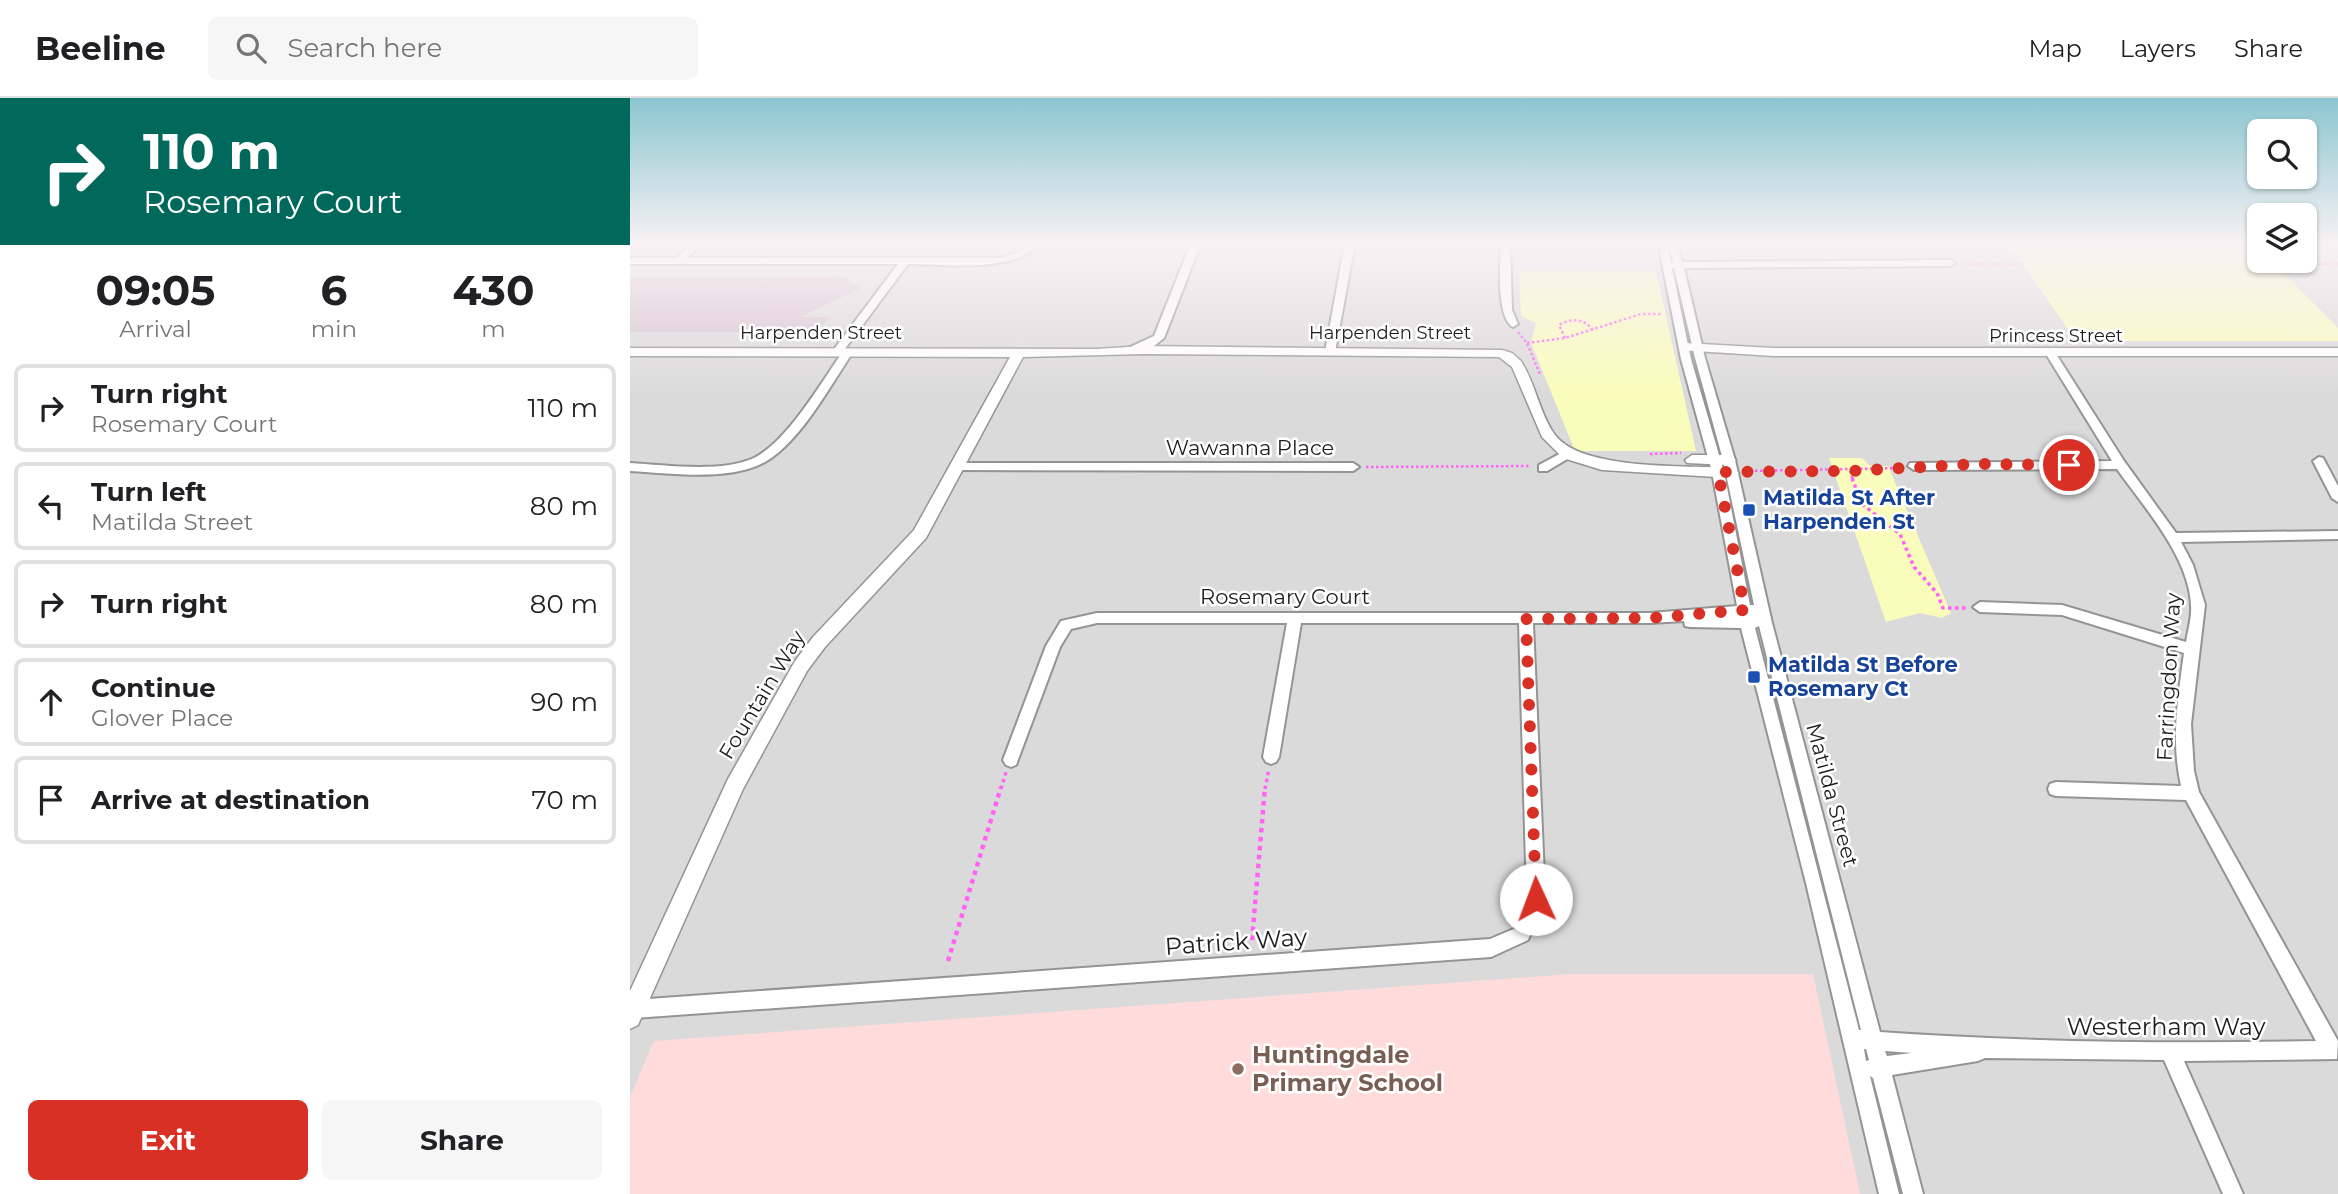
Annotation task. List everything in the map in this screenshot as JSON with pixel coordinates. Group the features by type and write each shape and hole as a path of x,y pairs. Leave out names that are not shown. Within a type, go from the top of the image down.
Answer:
{"street":[{"path":"630,467 733,468 761,465 776,449 882,294"},
{"path":"1132,350 1159,338 1176,294"},
{"path":"1330,352 1341,294"},
{"path":"1507,294 1507,310 1513,324"},
{"name":"Matilda Street","path":"1679,294 1692,353 1725,467 1755,616 1889,1194"},
{"name":"Harpenden Street","path":"630,352 1488,352 1509,356 1520,368 1553,443 1565,455"},
{"name":"Fountain Way","path":"632,1013 735,785 801,666 818,642 920,534 1018,352"},
{"name":"Harpenden Street","path":"1096,353 1144,355 1154,352"},
{"name":"Princess Street","path":"1692,353 2338,352"},
{"name":"Farringdon Way","path":"2051,354 2121,465 2174,538 2195,585 2198,605 2182,748 2190,793 2334,1050"},
{"path":"1543,468 1565,455 1581,462 1602,466 1642,460 1725,467"},
{"path":"2319,461 2338,498"},
{"path":"1914,466 2121,465"},
{"name":"Wawanna Place","path":"957,467 1353,467"},
{"path":"2174,538 2338,535"},
{"path":"1980,607 2081,614 2193,650"},
{"name":"Matilda Street","path":"1755,616 1881,1068 1913,1194"},
{"name":"Rosemary Court","path":"1011,760 1053,646 1066,625 1097,618 1650,618 1700,623 1755,616"},
{"path":"1271,757 1295,617"},
{"name":"Patrick Way","path":"632,1013 1491,948 1522,934 1536,899 1526,619"},
{"path":"2056,789 2190,793"},
{"name":"Westerham Way","path":"1852,1039 1993,1049 2170,1052 2334,1050"},
{"name":"Westerham Way","path":"1859,1068 1881,1068 1993,1049"},
{"path":"2170,1052 2233,1194"}],"path":[{"path":"1527,343 1565,338 1641,314 1668,314"},
{"path":"1565,338 1559,325 1565,322 1581,320 1593,330"},
{"path":"1513,324 1527,343 1541,378"},
{"path":"1642,460 1685,453"},
{"path":"1725,467 1850,471 1893,470 1914,466"},
{"name":"Wawanna Place","path":"1353,467 1543,468"},
{"path":"1850,471 1862,504 1900,534 1914,567 1937,593 1943,608 1980,607"},
{"path":"1252,940 1264,800 1271,757"},
{"path":"947,961 1000,785 1011,760"}],"shaded area":[{"path":"630,294 2338,294 2338,1194 630,1194"},
{"name":"Huntingdale Primary School","path":"1572,974 1813,974 1860,1194 630,1194 630,1097 654,1041"}],"green space":[{"path":"1520,294 1661,294 1696,451 1575,451 1531,343 1536,323 1521,316"},
{"path":"2043,294 2305,294 2338,328 2338,341 2076,341"},
{"path":"1829,458 1862,458 1870,466 1888,466 1951,613 1942,618 1920,613 1886,622"}],"building":[{"path":"630,294 849,294 800,317 829,317 818,331 792,331 789,335 757,335 759,332 630,332"}],"place":[{"name":"Matilda St After Harpenden St","path":"1749,510"},
{"name":"Matilda St Before Rosemary Ct","path":"1754,677"},
{"name":"Huntingdale Primary School","path":"1238,1069"}],"route":[{"path":"1536,899 1526,619 1650,618 1745,610 1718,472 1893,470 1914,466 1977,464 2069,465"}]}
